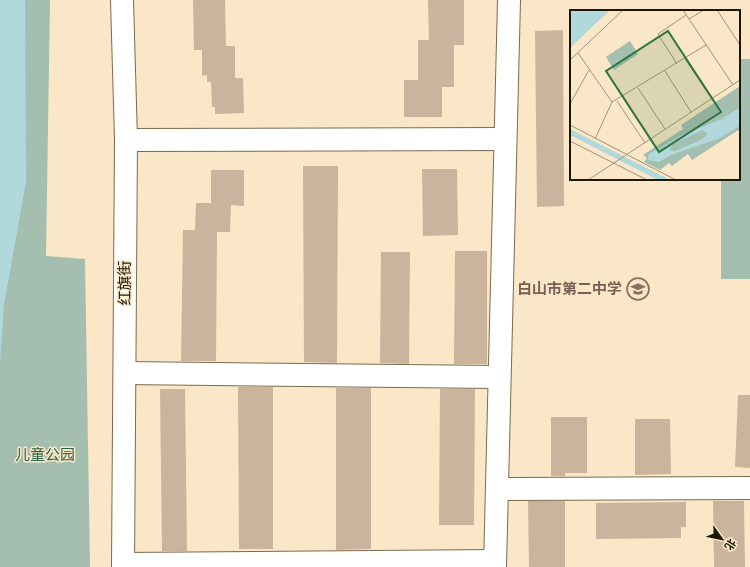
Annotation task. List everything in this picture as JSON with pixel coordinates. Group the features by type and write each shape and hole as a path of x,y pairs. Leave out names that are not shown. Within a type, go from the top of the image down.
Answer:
{"street":[{"name":"红旗街","path":"122,0 126,140 124,566"},
{"path":"124,566 495,564 509,0"},
{"path":"126,140 505,139"},
{"path":"125,373 500,377"},
{"path":"497,489 750,488"}],"green space":[{"name":"儿童公园","path":"0,0 50,0 46,256 85,259 90,567 0,567"},
{"path":"740,59 750,59 750,279 721,279 721,180 740,180"}],"water":[{"path":"0,0 25,0 26,182 4,305 0,362"}],"building":[{"path":"193,0 225,0 226,46 235,46 235,78 243,78 244,113 215,114 215,107 212,107 211,82 207,82 207,75 202,76 202,50 194,50"},
{"path":"428,0 464,0 464,45 454,45 454,87 442,87 442,117 404,117 404,80 418,80 418,40 429,40"},
{"path":"563,30 564,206 537,207 535,31"},
{"path":"303,166 338,166 337,363 304,362"},
{"path":"422,169 457,169 458,235 423,236"},
{"path":"211,170 244,170 244,206 231,205 230,232 217,232 216,361 181,361 183,230 195,230 196,203 211,203"},
{"path":"455,251 487,251 487,364 454,364"},
{"path":"381,252 410,252 409,364 380,363"},
{"path":"238,387 273,387 273,549 239,549"},
{"path":"336,388 371,388 371,549 336,550"},
{"path":"160,389 185,389 187,551 162,551"},
{"path":"440,389 475,389 474,525 439,525"},
{"path":"738,395 750,395 750,468 735,467"},
{"path":"551,417 587,417 587,473 565,473 565,476 551,476"},
{"path":"635,419 670,419 671,474 635,475"},
{"path":"528,501 565,501 565,567 529,567"},
{"path":"713,501 744,501 745,567 714,567"},
{"path":"686,502 686,527 681,527 681,538 596,539 596,503"}],"place":[{"name":"白山市第二中学","path":"638,289"}]}
